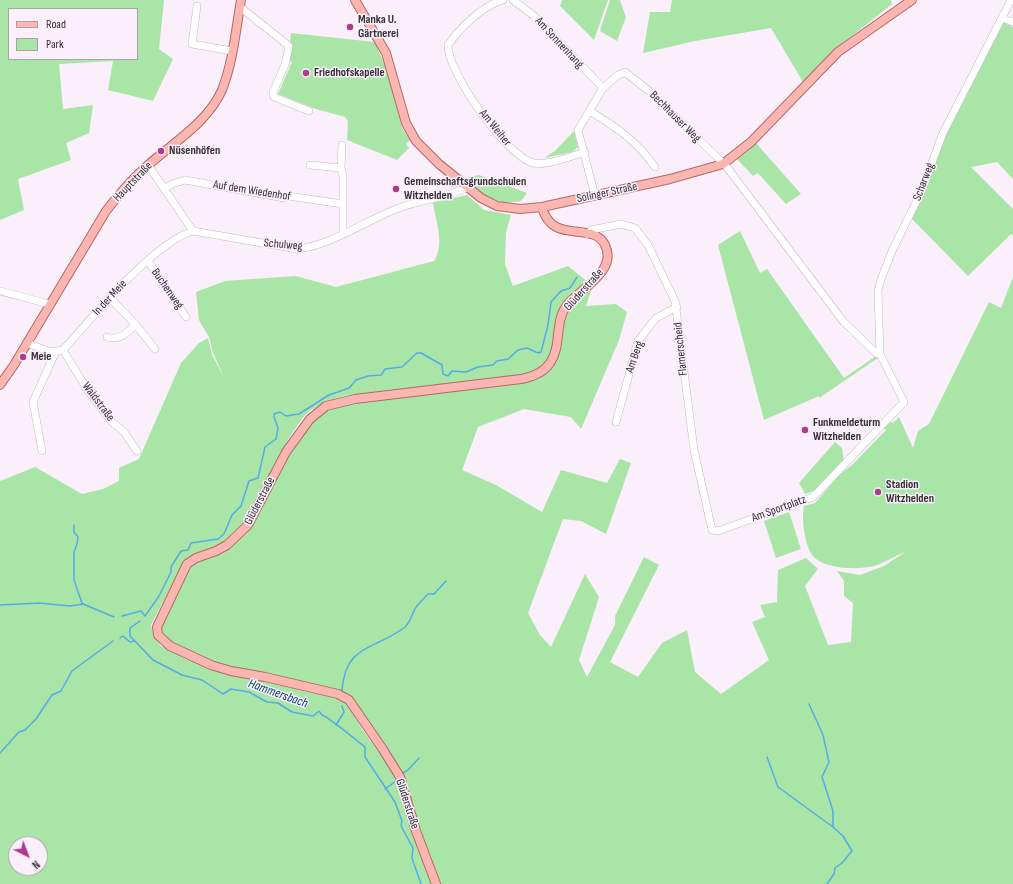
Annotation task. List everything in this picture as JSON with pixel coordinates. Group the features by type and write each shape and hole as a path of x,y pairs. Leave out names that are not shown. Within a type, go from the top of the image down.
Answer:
{"main road":[{"name":"Solinger Straße","path":"355,0 386,53 410,132 430,156 466,188 481,198 498,206 520,209 542,208 695,173 722,164 747,145 838,52 912,0"},
{"name":"Hauptstraße","path":"1,380 27,342 106,211 124,188 207,113 221,90 232,51 241,3"},
{"name":"Glüderstraße","path":"436,884 416,831 400,777 349,700 338,694 265,677 231,671 211,665 170,646 158,635 157,624 188,564 196,558 216,551 227,545 248,525 290,446 305,425 321,409 333,404 355,399 521,379 535,375 545,369 554,355 559,322 564,310 570,302 597,277 606,264 608,254 604,242 598,238 587,234 554,227 547,221 542,208"}],"street":[{"name":"Am Weiher","path":"503,0 475,17 453,38 448,45 448,51 471,96 496,132 515,152 526,160 538,164 584,152"},
{"name":"Am Sonnenhang","path":"513,0 538,20 603,88"},
{"name":"Scharweg","path":"904,402 880,354 878,291 885,268 912,214 943,133 1011,0"},
{"path":"241,3 289,46 285,65 273,92 274,97 309,111"},
{"path":"197,6 192,44 232,51"},
{"path":"1002,18 1013,22"},
{"name":"Bechhauser Weg","path":"603,88 618,75 625,72 650,91 722,164"},
{"path":"595,196 578,130 603,88"},
{"path":"590,111 629,137 644,152 655,167"},
{"path":"342,145 341,168 343,176 343,234"},
{"name":"Scharweg","path":"722,164 797,258 843,321 876,353 880,354"},
{"path":"148,165 193,231"},
{"path":"310,165 341,168"},
{"name":"Auf dem Wiedenhof","path":"164,189 172,184 185,180 284,198 288,196 343,204"},
{"name":"Schulweg","path":"193,231 298,249 306,248 343,234 399,208 457,193 466,188"},
{"name":"Flamerscheid","path":"587,234 591,230 621,224 635,228 648,245 676,307 694,450 712,530"},
{"name":"In der Meie","path":"55,353 62,350 110,298 148,261 170,242 193,231"},
{"name":"Buchenweg","path":"148,261 186,317"},
{"path":"0,291 50,304"},
{"path":"110,298 136,325 156,349"},
{"name":"Am Berg","path":"616,422 638,341 656,318 676,307"},
{"path":"107,337 115,339 121,337 136,325"},
{"path":"27,342 55,353 33,402 42,451"},
{"name":"Waldstraße","path":"62,350 87,389 111,421 124,432 137,451"},
{"name":"Am Sportplatz","path":"712,530 718,531 813,497 904,402"}],"green space":[{"path":"0,0 164,0 159,49 173,59 153,101 108,90 113,61 59,64 63,109 93,105 89,133 66,143 71,160 18,179 24,210 0,220"},
{"path":"562,0 608,0 594,40 560,6"},
{"path":"610,0 620,0 626,17 617,41 600,31"},
{"path":"672,0 891,0 892,4 834,50 803,82 771,28 695,41 643,53 650,12 670,12"},
{"path":"1002,22 1013,27 1013,179 997,162 971,167 1013,209 1013,236 1011,234 968,276 911,218 945,135"},
{"path":"291,33 375,42 389,76 402,128 410,140 406,144 409,148 397,160 347,140 348,121 345,117 316,109 278,94 292,62 288,60"},
{"path":"574,131 578,147 572,152 544,158 555,151"},
{"path":"756,143 801,194 786,204 758,173 753,176 737,159"},
{"path":"479,175 527,193 521,201 505,203 483,195 463,179"},
{"path":"467,195 484,210 511,215 506,232 505,264 513,286 568,266 588,282 556,321 553,348 547,362 535,372 522,376 344,396 314,408 303,418 293,432 279,456 260,496 238,531 226,541 185,560 151,625 154,637 161,646 211,668 335,697 348,705 362,729 393,771 400,787 433,884 0,884 0,481 35,467 82,494 103,489 119,481 119,468 139,459 181,363 199,343 208,338 212,355 224,377 213,353 209,337 199,320 196,292 225,281 296,276 336,287 434,261 439,247 438,225 433,203"},
{"path":"740,231 760,273 767,269 844,378 876,356 878,358 819,398 819,396 764,420 718,245"},
{"path":"1013,277 1013,884 440,884 418,828 411,800 353,698 338,691 270,678 221,665 198,657 178,647 161,634 161,628 189,567 199,560 215,556 226,550 247,531 259,514 277,474 298,438 320,414 330,408 349,403 544,373 565,313 593,285 586,306 616,304 627,312 619,340 581,429 571,417 524,409 478,427 462,470 496,485 542,512 561,470 607,483 620,459 631,463 606,534 581,521 563,519 528,613 540,635 551,647 585,574 599,597 579,660 587,677 615,625 615,616 644,557 659,565 610,662 638,677 662,643 687,630 695,672 721,694 769,660 752,622 765,617 760,605 777,602 778,570 806,558 818,569 805,586 828,645 851,642 853,603 844,596 844,581 837,571 860,575 884,566 905,552 878,565 867,567 844,568 822,562 812,555 809,549 803,519 804,506 815,503 835,480 834,479 852,465 886,430 884,428 891,422 893,423 899,417 913,448 918,431 929,424 989,302 1001,308"},
{"path":"835,442 842,448 844,462 817,490 805,494 799,483"},
{"path":"789,512 801,549 776,558 764,521"}],"waterway":[{"name":"Hammersbach","path":"122,616 141,611 145,616 159,596 171,572 171,567 181,551 188,550 191,543 218,539 224,534 232,515 241,506 249,481 258,478 265,447 276,439 278,428 274,414 280,412 286,416 299,414 329,395 349,388 356,380 368,376 381,375 385,369 402,367 417,353 421,353 442,365 443,374 448,376 452,371 466,372 478,367 493,365 497,361 508,359 518,350 527,348 538,353 541,352 548,325 551,302 561,291 570,288 577,277"},
{"path":"74,525 74,532 78,537 74,552 74,580 82,603"},
{"path":"342,691 344,675 349,664 356,656 405,627 409,622 415,608 428,594 434,594 446,581"},
{"path":"0,605 39,603 70,606 83,604 114,617"},
{"name":"Hammersbach","path":"140,621 130,628 130,636 153,660 182,675 202,680 223,694 231,689 249,692 267,702 278,703 292,712 313,716 319,711 322,715 337,724 365,747 365,757 395,802 402,821 401,826 413,848 412,858 421,884"},
{"path":"120,638 123,636 130,642 134,641"},
{"path":"0,753 19,732 25,730 36,719 52,695 61,691 72,671 113,641"},
{"path":"809,704 823,735 829,762 822,777 833,811 833,827 843,836 852,851 842,863 835,868 834,874 827,884"},
{"path":"336,725 344,712 342,706"},
{"path":"767,757 778,787 833,827"},
{"path":"403,773 408,770 419,758"},
{"path":"385,789 396,781"}],"place":[{"name":"Manka U. Gärtnerei","path":"350,27"},
{"name":"Friedhofskapelle","path":"306,73"},
{"name":"Nüsenhöfen","path":"161,151"},
{"name":"Gemeinschaftsgrundschulen Witzhelden","path":"396,189"},
{"name":"Meie","path":"23,357"},
{"name":"Funkmeldeturm Witzhelden","path":"805,430"},
{"name":"Stadion Witzhelden","path":"878,492"}]}
